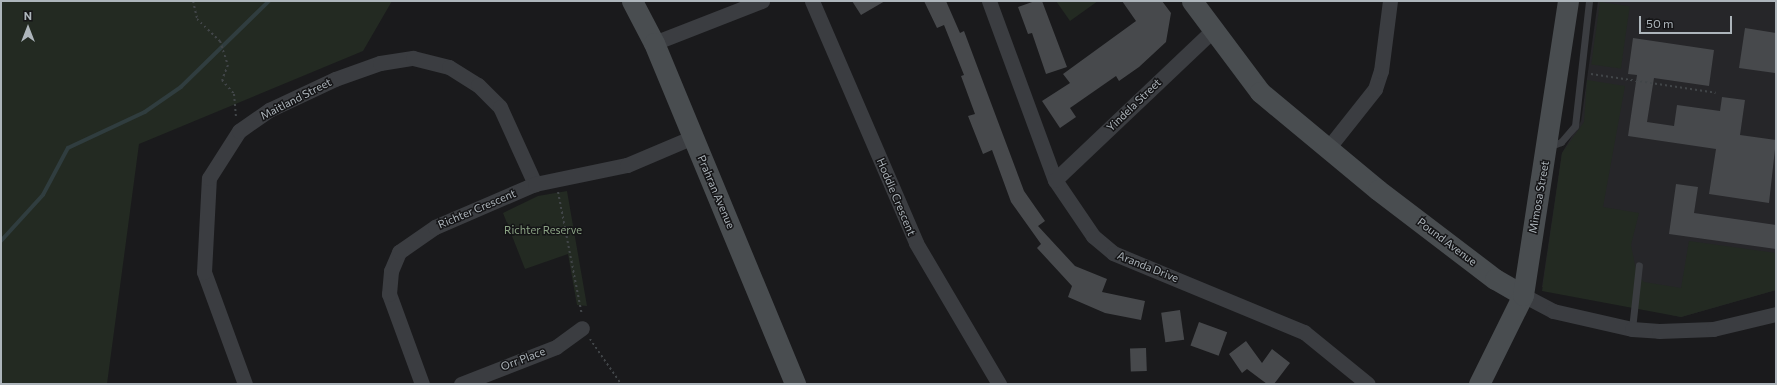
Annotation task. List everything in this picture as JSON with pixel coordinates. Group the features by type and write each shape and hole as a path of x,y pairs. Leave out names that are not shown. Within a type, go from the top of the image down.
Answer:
{"street":[{"name":"Prahran Avenue","path":"632,1 654,43 796,384"},
{"path":"654,43 762,1"},
{"name":"Hoddle Crescent","path":"812,1 916,243 999,384"},
{"name":"Aranda Drive","path":"989,1 1055,180 1093,236 1113,253 1304,332 1368,384"},
{"name":"Pound Avenue","path":"1192,1 1260,92 1329,147 1378,190 1495,279 1523,295 1553,311 1632,329 1713,329 1776,314"},
{"path":"1329,147 1375,88 1381,71 1390,1"},
{"name":"Mimosa Street","path":"1479,384 1523,295 1548,147 1568,1"},
{"name":"Yindela Street","path":"1055,180 1213,30"},
{"name":"Maitland Street","path":"245,384 204,272 209,178 239,131 269,110 335,79 380,63 413,58 450,67 478,85 500,107 535,184"},
{"name":"Richter Crescent","path":"422,384 389,294 391,272 399,252 435,227 535,184 554,178 627,165 693,137"},
{"name":"Orr Place","path":"461,384 556,347 582,328"}],"lane":[{"path":"1548,147 1561,142 1572,133 1581,73 1589,1"},
{"path":"1632,329 1639,265"}],"path":[{"path":"193,1 197,19 220,41 228,65 222,80 234,94 239,131"},
{"path":"1581,73 1716,94"},
{"path":"554,178 581,297 582,328 621,384"}],"shaded area":[{"path":"1598,1 1776,1 1776,290 1681,317 1542,287 1562,153 1581,121"}],"green space":[{"path":"1,1 392,1 363,51 139,144 107,384 1,384"},
{"path":"1056,1 1098,1 1070,21"},
{"path":"1600,2 1630,6 1621,69 1591,64"},
{"path":"1587,80 1625,86 1603,207 1639,213 1631,245 1637,275 1644,282 1681,288 1689,241 1776,253 1776,290 1681,317 1542,291 1562,153 1584,122"},
{"name":"Richter Reserve","path":"567,191 587,306 577,305 568,254 525,269 503,213 538,196"}],"building":[{"path":"852,1 885,1 861,15"},
{"path":"924,1 946,1 960,33 964,31 1024,191 1045,221 1038,226 1075,266 1107,279 1102,292 1145,301 1141,320 1105,313 1068,297 1072,286 1037,248 1041,244 1011,202 992,150 983,154 968,116 975,114 961,76 964,75 944,25 937,28"},
{"path":"1035,1 1042,1 1067,67 1046,74 1032,33 1028,34 1018,7"},
{"path":"1122,1 1162,1 1171,13 1166,42 1139,67 1119,81 1116,76 1070,108 1076,117 1060,128 1042,101 1070,83 1063,74 1136,21"},
{"path":"1745,28 1776,33 1775,73 1739,68"},
{"path":"1633,38 1714,50 1709,86 1654,78 1647,122 1674,126 1677,105 1720,111 1722,97 1745,100 1740,135 1776,140 1769,203 1709,194 1716,149 1628,136 1637,75 1628,74"},
{"path":"1676,184 1698,187 1694,213 1776,225 1776,249 1669,234"},
{"path":"1180,310 1184,340 1165,342 1161,313"},
{"path":"1199,322 1227,332 1219,356 1190,345"},
{"path":"1246,341 1262,363 1272,349 1290,363 1274,384 1267,384 1247,369 1242,373 1229,354"},
{"path":"1146,348 1147,371 1131,372 1130,349"}],"waterway":[{"path":"1,241 43,195 68,148 145,112 181,87 269,1"}]}
